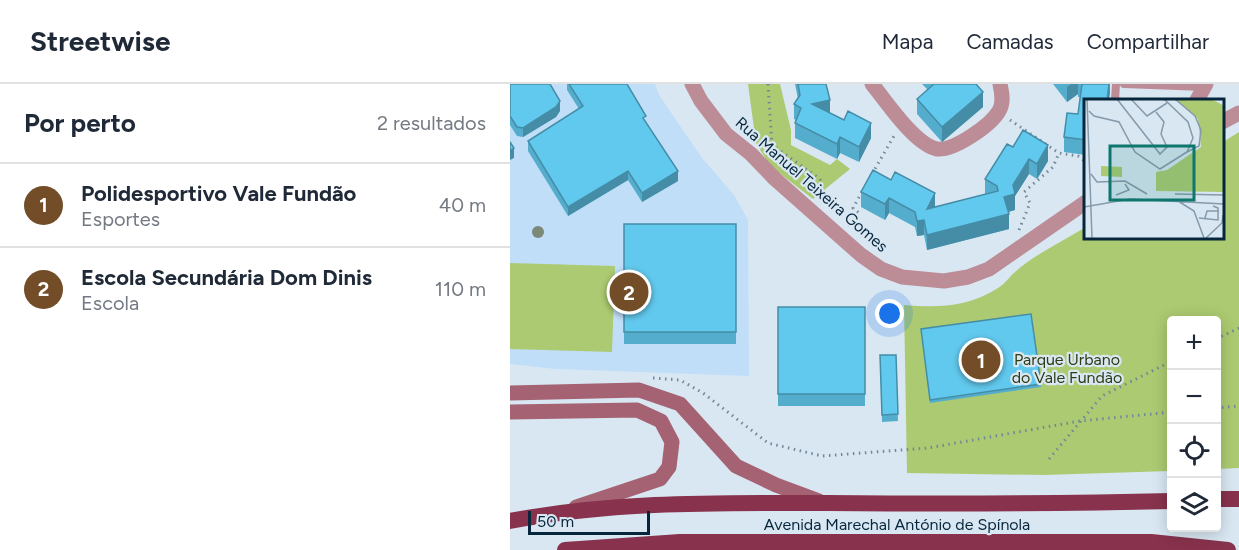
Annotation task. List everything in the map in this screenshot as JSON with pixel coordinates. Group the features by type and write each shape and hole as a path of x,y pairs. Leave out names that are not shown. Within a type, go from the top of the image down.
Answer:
{"highway":[{"path":"1221,500 1239,499"},
{"name":"Avenida Marechal António de Spínola","path":"510,521 561,511 680,503 1047,504 1167,501"},
{"name":"Avenida Marechal António de Spínola","path":"565,550 680,543 1152,543 1228,550"},
{"path":"975,543 1024,550"}],"main road":[{"path":"510,393 639,390 680,404 736,465 776,485 824,503"},
{"path":"510,412 637,410 661,421 667,430 672,442 671,453 669,467 660,479 561,511"}],"street":[{"name":"Rua Manuel Teixeira Gomes","path":"692,84 700,101 726,134 751,154 839,237 881,268 920,281 944,281 968,277 989,269 1084,203"},
{"path":"872,84 921,141 938,149 956,145 974,135 999,112 1002,103 1000,84"},
{"path":"1224,121 1239,113"}],"lane":[{"path":"1115,99 1116,84"},
{"path":"1124,84 1202,91"}],"path":[{"path":"768,84 772,145 820,180 830,208"},
{"path":"999,112 1059,153 1078,156 1084,160"},
{"path":"871,176 903,121"},
{"path":"1030,203 1024,192 1053,166 1059,153"},
{"path":"839,237 859,213 853,208 865,185"},
{"path":"1221,337 1239,328"},
{"path":"1049,459 1102,396 1167,364"},
{"path":"645,378 680,380 703,393 768,443 822,456 928,448 1080,421 1167,412"},
{"path":"1221,408 1239,406"}],"shaded area":[{"path":"510,84 655,84 659,95 702,158 734,195 748,220 749,376 556,369 510,364"}],"green space":[{"path":"748,84 780,84 791,130 791,145 830,165 837,159 850,169 813,199 770,166 756,143"},
{"name":"Parque Urbano do Vale Fundão","path":"1239,132 1239,468 1221,469 1221,316 1167,316 1167,471 1043,475 907,473 904,305 952,305 976,299 1000,286 1031,259 1084,228 1084,238 1224,238 1224,141"},
{"path":"510,263 615,266 612,352 510,349"}],"building":[{"path":"510,84 550,84 560,101 556,107 523,128 517,127 510,116"},
{"path":"569,84 627,84 646,116 643,118 678,171 642,193 628,171 568,207 528,141 583,106"},
{"path":"798,84 826,84 830,100 812,104 844,120 848,111 871,123 859,147 840,137 837,144 795,123 801,108 794,104 800,95"},
{"path":"934,84 976,84 983,92 942,127 917,99"},
{"path":"1082,84 1109,84 1107,99 1084,99 1084,140 1064,137 1067,113 1078,114"},
{"path":"1023,130 1048,145 1037,164 1029,159 1013,185 1015,194 1004,197 1009,214 927,235 924,220 917,221 915,212 889,198 885,204 861,192 873,170 891,180 895,172 935,193 927,209 998,191 997,186 985,179 1007,144 1013,147"},
{"path":"624,224 736,224 736,332 624,332"},
{"path":"778,307 865,307 865,394 778,394"},
{"path":"1031,314 1041,384 930,400 921,329"},
{"path":"880,355 896,355 898,414 882,415"}],"place":[{"name":"Escola Secundária Dom Dinis","path":"629,292"},
{"name":"Polidesportivo Vale Fundão","path":"981,360"}]}
